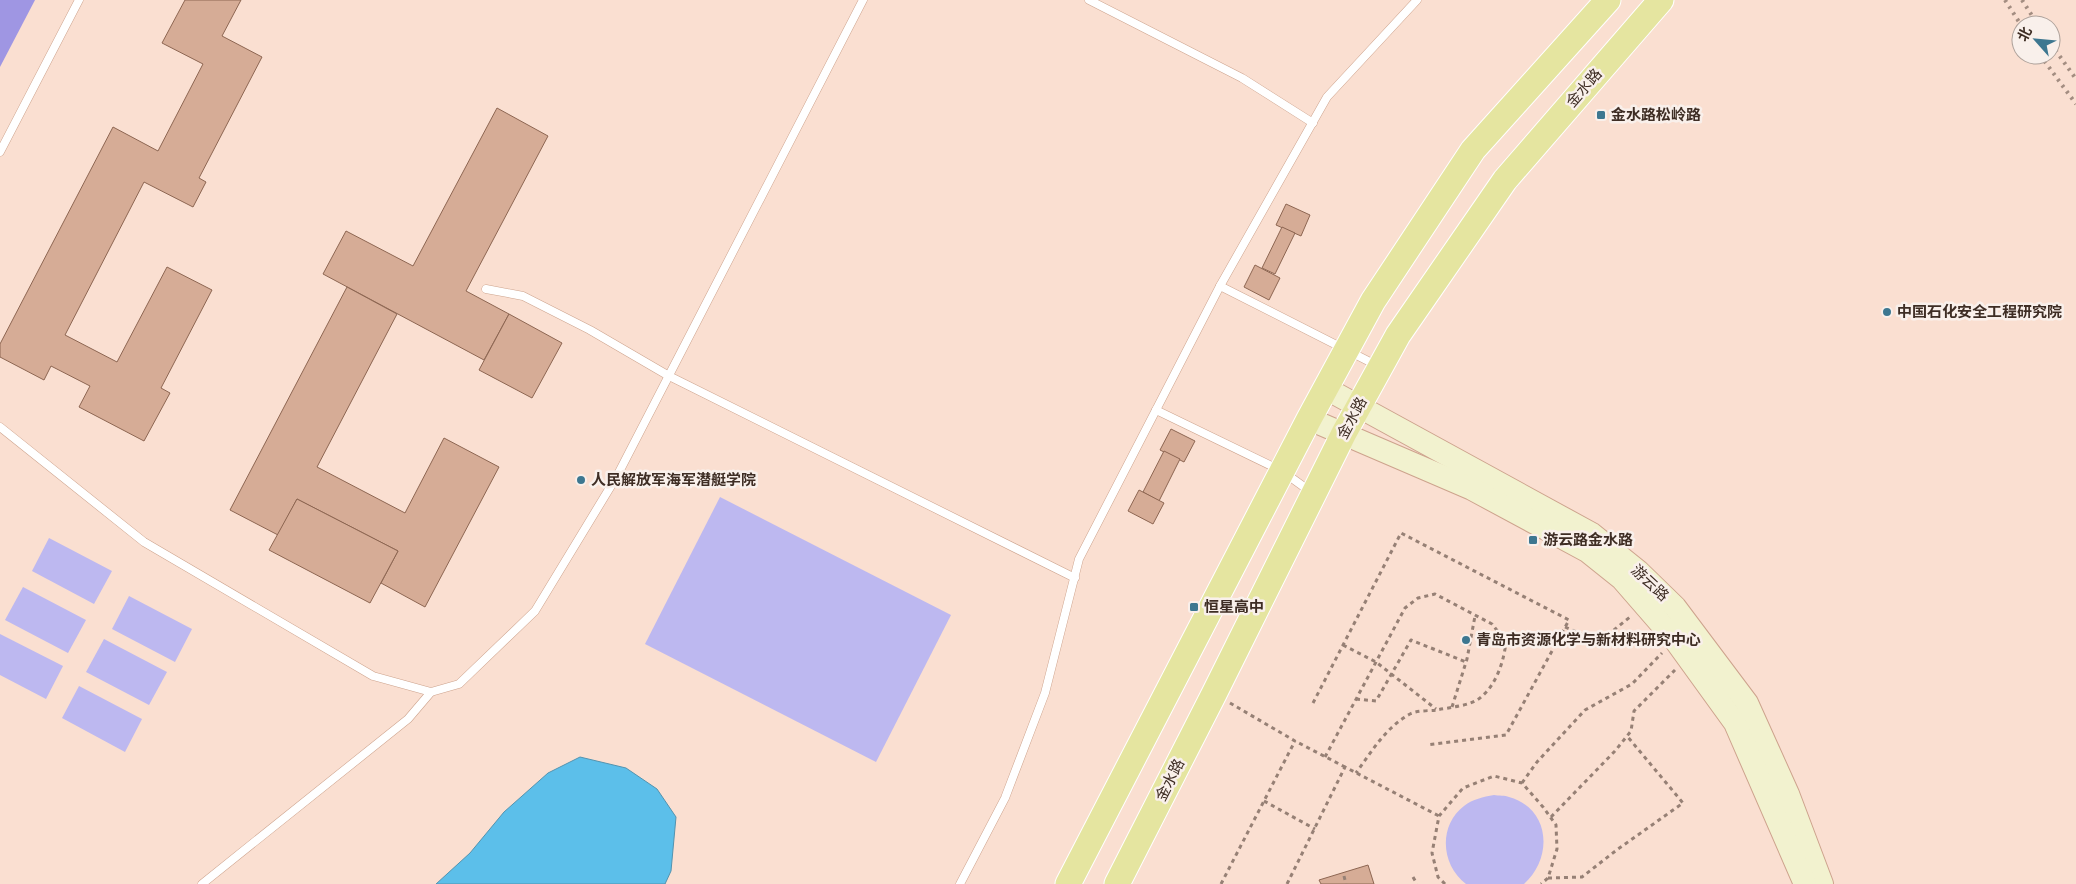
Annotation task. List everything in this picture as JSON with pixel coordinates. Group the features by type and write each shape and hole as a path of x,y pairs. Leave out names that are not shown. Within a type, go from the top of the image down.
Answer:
{"main road":[{"path":"1068,884 1308,419 1373,300 1473,150 1608,0"},
{"name":"金水路","path":"1117,884 1344,433 1398,335 1504,180 1661,0"},
{"name":"游云路","path":"1325,388 1592,534 1638,571 1675,607 1747,703 1788,794 1822,884"},
{"name":"游云路","path":"1308,419 1472,489 1587,551 1622,579 1681,648 1735,723 1805,884"}],"lane":[{"path":"0,152 78,0"},
{"path":"0,427 144,542 373,676 431,692 459,684 535,611 617,476 863,0"},
{"path":"1089,0 1242,78 1313,122"},
{"path":"960,884 1006,798 1045,693 1080,559 1220,286 1327,97 1417,0"},
{"path":"1220,286 1380,367"},
{"path":"486,289 523,296 590,330 669,376 1075,578"},
{"path":"1156,410 1282,471 1314,494"},
{"path":"202,884 408,719 431,692"}],"path":[{"path":"1312,703 1402,533 1569,620 1506,735 1427,745"},
{"path":"1325,757 1405,608 1418,598 1435,594 1492,624 1506,642 1504,658 1492,685 1481,698 1452,707 1413,712 1396,723 1380,740 1356,773"},
{"path":"1565,626 1599,642 1646,605"},
{"path":"1452,707 1466,662 1475,616"},
{"path":"1356,699 1376,701 1411,640 1466,662"},
{"path":"1343,645 1376,662 1436,710"},
{"path":"1551,817 1615,752 1631,731 1634,711 1681,648"},
{"path":"1522,783 1537,762 1585,710 1632,684 1681,648"},
{"path":"1214,694 1295,741 1439,816"},
{"path":"1548,878 1582,878 1618,849 1683,803 1627,736"},
{"path":"1221,884 1295,741"},
{"path":"1288,884 1345,767"},
{"path":"1445,884 1438,877 1432,853 1439,816 1463,788 1494,776 1522,783 1556,825 1557,849 1548,878 1541,884"},
{"path":"1264,802 1315,829"},
{"path":"1344,876 1346,884"},
{"path":"1413,877 1417,884"}],"shaded area":[{"path":"0,0 35,0 0,67"},
{"path":"720,497 951,615 876,762 645,644"},
{"path":"49,538 112,571 94,604 32,571"},
{"path":"23,587 86,620 68,653 5,620"},
{"path":"129,596 192,629 175,662 112,629"},
{"path":"0,634 63,666 46,699 0,675"},
{"path":"104,639 167,672 149,705 86,672"},
{"path":"79,686 142,719 125,752 62,718"},
{"path":"1494,795 1507,796 1523,803 1533,812 1540,823 1543,835 1543,848 1540,861 1524,884 1466,884 1451,867 1446,845 1450,824 1464,806"}],"water":[{"path":"580,757 626,768 657,789 676,817 671,871 665,884 436,884 470,853 504,812 548,773"}],"building":[{"path":"185,0 241,0 222,36 262,57 199,178 206,182 193,207 144,182 65,335 117,362 167,267 212,290 161,388 170,393 144,441 79,407 90,386 51,366 44,380 0,357 0,344 113,127 158,151 203,64 162,43"},
{"path":"497,108 548,136 466,291 509,314 484,360 323,274 346,231 413,266"},
{"path":"1286,204 1310,215 1301,236 1276,225"},
{"path":"1282,227 1295,233 1275,274 1262,268"},
{"path":"1255,265 1280,278 1269,300 1244,287"},
{"path":"347,287 397,314 317,467 405,513 444,438 499,467 425,607 381,583 398,551 297,499 278,535 230,510"},
{"path":"509,314 562,343 532,398 479,370"},
{"path":"1171,429 1195,441 1184,462 1160,450"},
{"path":"1164,451 1180,459 1159,501 1143,492"},
{"path":"1139,490 1164,503 1153,524 1128,511"},
{"path":"297,499 398,551 370,603 269,550"},
{"path":"1368,865 1374,884 1321,884 1319,880"}],"railway":[{"path":"2005,0 2015,15"},
{"path":"2022,0 2032,15"},
{"path":"2061,58 2076,79"},
{"path":"2047,65 2076,104"}],"place":[{"name":"金水路松岭路","path":"1601,115"},
{"name":"中国石化安全工程研究院","path":"1887,312"},
{"name":"人民解放军海军潜艇学院","path":"581,480"},
{"name":"游云路金水路","path":"1533,540"},
{"name":"恒星高中","path":"1194,607"},
{"name":"青岛市资源化学与新材料研究中心","path":"1466,640"}]}
